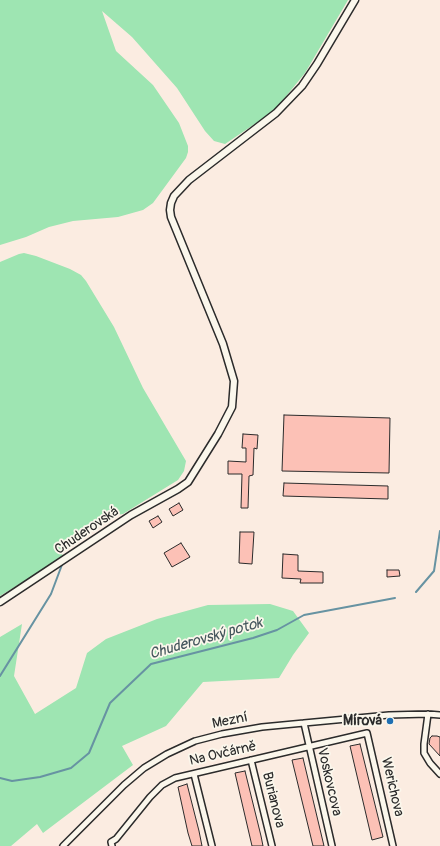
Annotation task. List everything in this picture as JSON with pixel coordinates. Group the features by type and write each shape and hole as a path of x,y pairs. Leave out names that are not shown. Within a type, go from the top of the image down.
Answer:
{"street":[{"name":"Chuderovská","path":"0,602 131,515 188,482 227,418 232,406 234,381 223,344 171,217 171,203 174,196 180,189 200,171 257,129 294,95 317,64 355,0"},
{"path":"428,714 424,753 430,763 440,774"},
{"name":"Mezní","path":"63,846 124,785 144,768 166,754 195,741 222,734 262,727 389,715 440,715"},
{"name":"Voskovcova","path":"304,723 332,846"},
{"name":"Na Ovčárně","path":"112,844 150,796 162,785 176,778 367,733"},
{"name":"Werichova","path":"367,733 393,846"},
{"name":"Burianova","path":"252,760 272,846"},
{"path":"194,774 212,846"}],"green space":[{"path":"0,0 348,0 305,73 274,111 225,144 214,141 205,131 177,88 132,37 102,11 116,51 153,85 179,123 188,146 186,158 153,203 143,210 118,217 73,221 49,227 26,237 0,245"},
{"path":"24,253 70,269 81,275 86,281 114,327 143,388 186,461 184,471 178,480 123,514 106,517 85,532 64,544 61,550 63,557 0,596 0,262"},
{"path":"270,604 293,611 309,633 279,678 203,682 166,726 122,746 133,765 43,833 37,824 11,846 0,846 0,637 22,624 14,676 35,714 76,688 87,653 106,639 157,619 208,605"}],"building":[{"path":"284,415 390,418 389,473 282,471"},
{"path":"243,434 258,435 257,449 254,448 253,475 249,476 248,508 241,508 242,474 228,474 228,461 246,462 246,448 242,448"},
{"path":"284,483 388,486 388,499 283,496"},
{"path":"179,503 183,510 173,516 169,509"},
{"path":"158,516 162,522 153,528 149,521"},
{"path":"240,532 254,532 252,564 239,563"},
{"path":"181,543 190,557 172,567 164,553"},
{"path":"283,554 298,555 298,571 323,572 323,583 300,583 301,579 282,578"},
{"path":"387,570 399,570 400,576 387,577"},
{"path":"432,736 440,737 440,756 429,744"},
{"path":"360,744 383,837 372,840 350,746"},
{"path":"303,758 324,846 313,846 292,760"},
{"path":"245,771 263,846 252,846 235,773"},
{"path":"187,784 202,846 192,846 188,833 178,787"}],"waterway":[{"name":"Chuderovský potok","path":"416,592 434,571 440,531"},
{"path":"0,676 51,594 63,562"},
{"name":"Chuderovský potok","path":"0,778 12,781 40,777 71,768 89,753 110,703 151,664 253,638 277,630 304,615 395,598"}],"place":[{"name":"Mírová","path":"390,721"}]}
